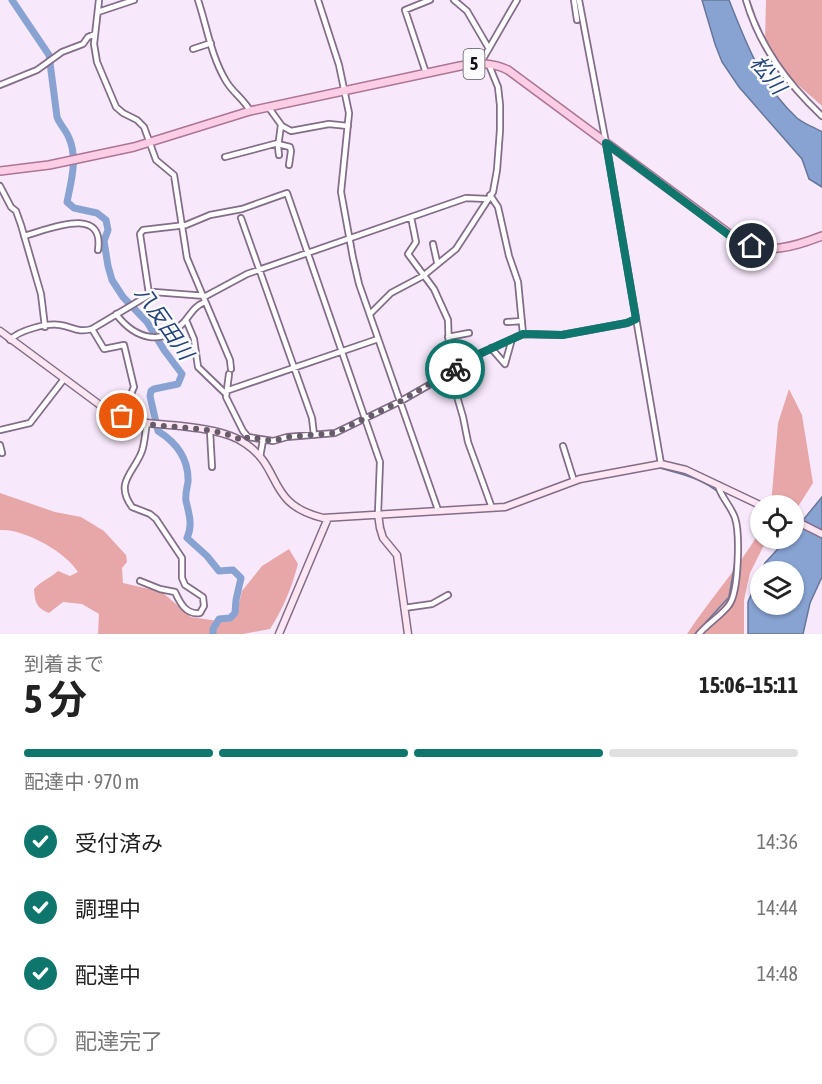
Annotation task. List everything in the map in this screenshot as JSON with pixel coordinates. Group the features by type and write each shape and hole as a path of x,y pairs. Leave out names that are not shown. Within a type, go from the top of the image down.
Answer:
{"main road":[{"name":"5","path":"0,171 74,160 150,143 250,111 426,74 488,64 508,70 729,235 745,244 766,249 781,249 822,236"},
{"path":"0,331 104,408 126,418 228,434 245,439 260,457 289,503 305,513 328,518 492,508 516,504 574,481 661,464 686,470 750,500"},
{"path":"378,514 383,538 397,555 408,634"},
{"path":"279,634 328,518"},
{"path":"804,525 822,534"}],"street":[{"path":"99,0 94,52 113,102 123,113 140,122 156,160 174,175 187,258 230,360 226,393"},
{"path":"98,12 134,0"},
{"path":"198,0 215,59 227,82 246,103 250,111"},
{"path":"318,0 339,64 349,113 341,192 359,284 438,510"},
{"path":"426,74 405,10 430,0"},
{"path":"454,0 467,11 488,47"},
{"path":"480,64 517,0"},
{"path":"576,0 577,20"},
{"path":"576,0 606,143 661,464"},
{"path":"746,0 772,60 788,81 822,116"},
{"path":"0,85 37,70 62,52 82,44 95,34"},
{"path":"193,49 211,43"},
{"path":"370,314 391,293 423,276 459,246 489,197 496,182 500,130 498,87 488,64"},
{"path":"269,108 281,124 291,131 329,124 348,126"},
{"path":"279,155 281,124"},
{"path":"225,157 278,144 290,147 289,165"},
{"path":"0,186 11,207 16,211 24,236 41,294 45,327"},
{"path":"149,294 141,232 182,226 210,215 242,209 286,193 380,462 378,514"},
{"path":"116,314 135,333 158,337 172,332 203,300 235,279 468,198 489,197"},
{"path":"489,197 498,207 508,256 518,282 523,334"},
{"path":"241,218 312,418 314,435"},
{"path":"411,218 416,242 408,254 434,289 448,320 452,371 468,442 492,508"},
{"path":"24,236 78,222 93,227 97,231 100,241 99,250"},
{"path":"433,244 437,262"},
{"path":"10,340 22,331 45,327 61,325 81,332 92,329 149,294 159,291 203,300"},
{"path":"186,320 194,339 198,367 226,393 245,439 263,440 335,433 401,401 491,348 523,334 562,335 627,323 636,319"},
{"path":"507,322 522,321"},
{"path":"92,329 104,349 124,345 134,387 126,418"},
{"path":"448,336 469,333"},
{"path":"226,393 378,339"},
{"path":"491,348 506,364 512,339"},
{"path":"0,430 30,423 64,379"},
{"path":"140,581 175,592 182,605 191,613 197,614 203,609 203,597 185,585 182,578 182,558 156,519 132,507 125,494 124,484 141,451 147,423"},
{"path":"210,431 212,467"},
{"path":"260,457 263,440"},
{"path":"0,445 2,453"},
{"path":"563,446 574,481"},
{"path":"699,634 729,605 733,596 738,533 733,512 718,485"},
{"path":"404,608 432,604 448,595"}],"shaded area":[{"path":"766,0 822,0 822,106 789,77 765,41"},
{"path":"789,389 802,415 813,483 804,497 804,495 772,495 778,423"},
{"path":"0,493 55,512 81,517 104,531 126,555 127,562 122,568 123,583 162,592 191,617 218,621 236,615 242,591 262,566 289,549 298,564 287,598 270,629 243,634 98,634 99,614 82,604 63,602 49,613 39,607 34,594 37,586 58,571 70,576 78,572 54,549 32,537 9,530 0,530"},
{"path":"750,546 750,549 762,549 756,561 750,561 750,573 744,600 744,634 687,634 705,608"}],"water":[{"path":"702,0 729,0 756,63 774,92 797,118 822,132 822,187 809,179 802,159 739,87 722,62"},
{"path":"822,497 822,577 810,603 803,634 748,634 750,597 750,615 804,615 804,561 767,561 778,549 804,549 804,519"}],"waterway":[{"name":"八反田川","path":"12,0 49,55 57,117 68,135 73,154 73,170 67,202 74,208 97,213 106,220 108,230 104,241 112,280 123,297 147,322 182,374 178,384 154,389 150,396 158,431 176,446 186,466 188,474 186,498 190,524 187,538 207,556 219,571 233,570 241,578 235,613 230,618 219,619 213,629 213,634"},
{"path":"576,0 581,21"},
{"path":"622,250 658,458"},
{"path":"660,465 660,468 698,480 719,493"},
{"path":"730,512 734,522"},
{"path":"695,634 729,597 736,556"}],"way so far":[{"path":"122,416 138,422 221,432 243,441 248,437 273,441 287,437 335,433 401,401 455,369"}],"route":[{"path":"455,369 477,355 523,334 562,335 627,323 636,319 606,143 729,235 752,246"}],"water label":[{"name":"松川","path":"768,75"}]}
